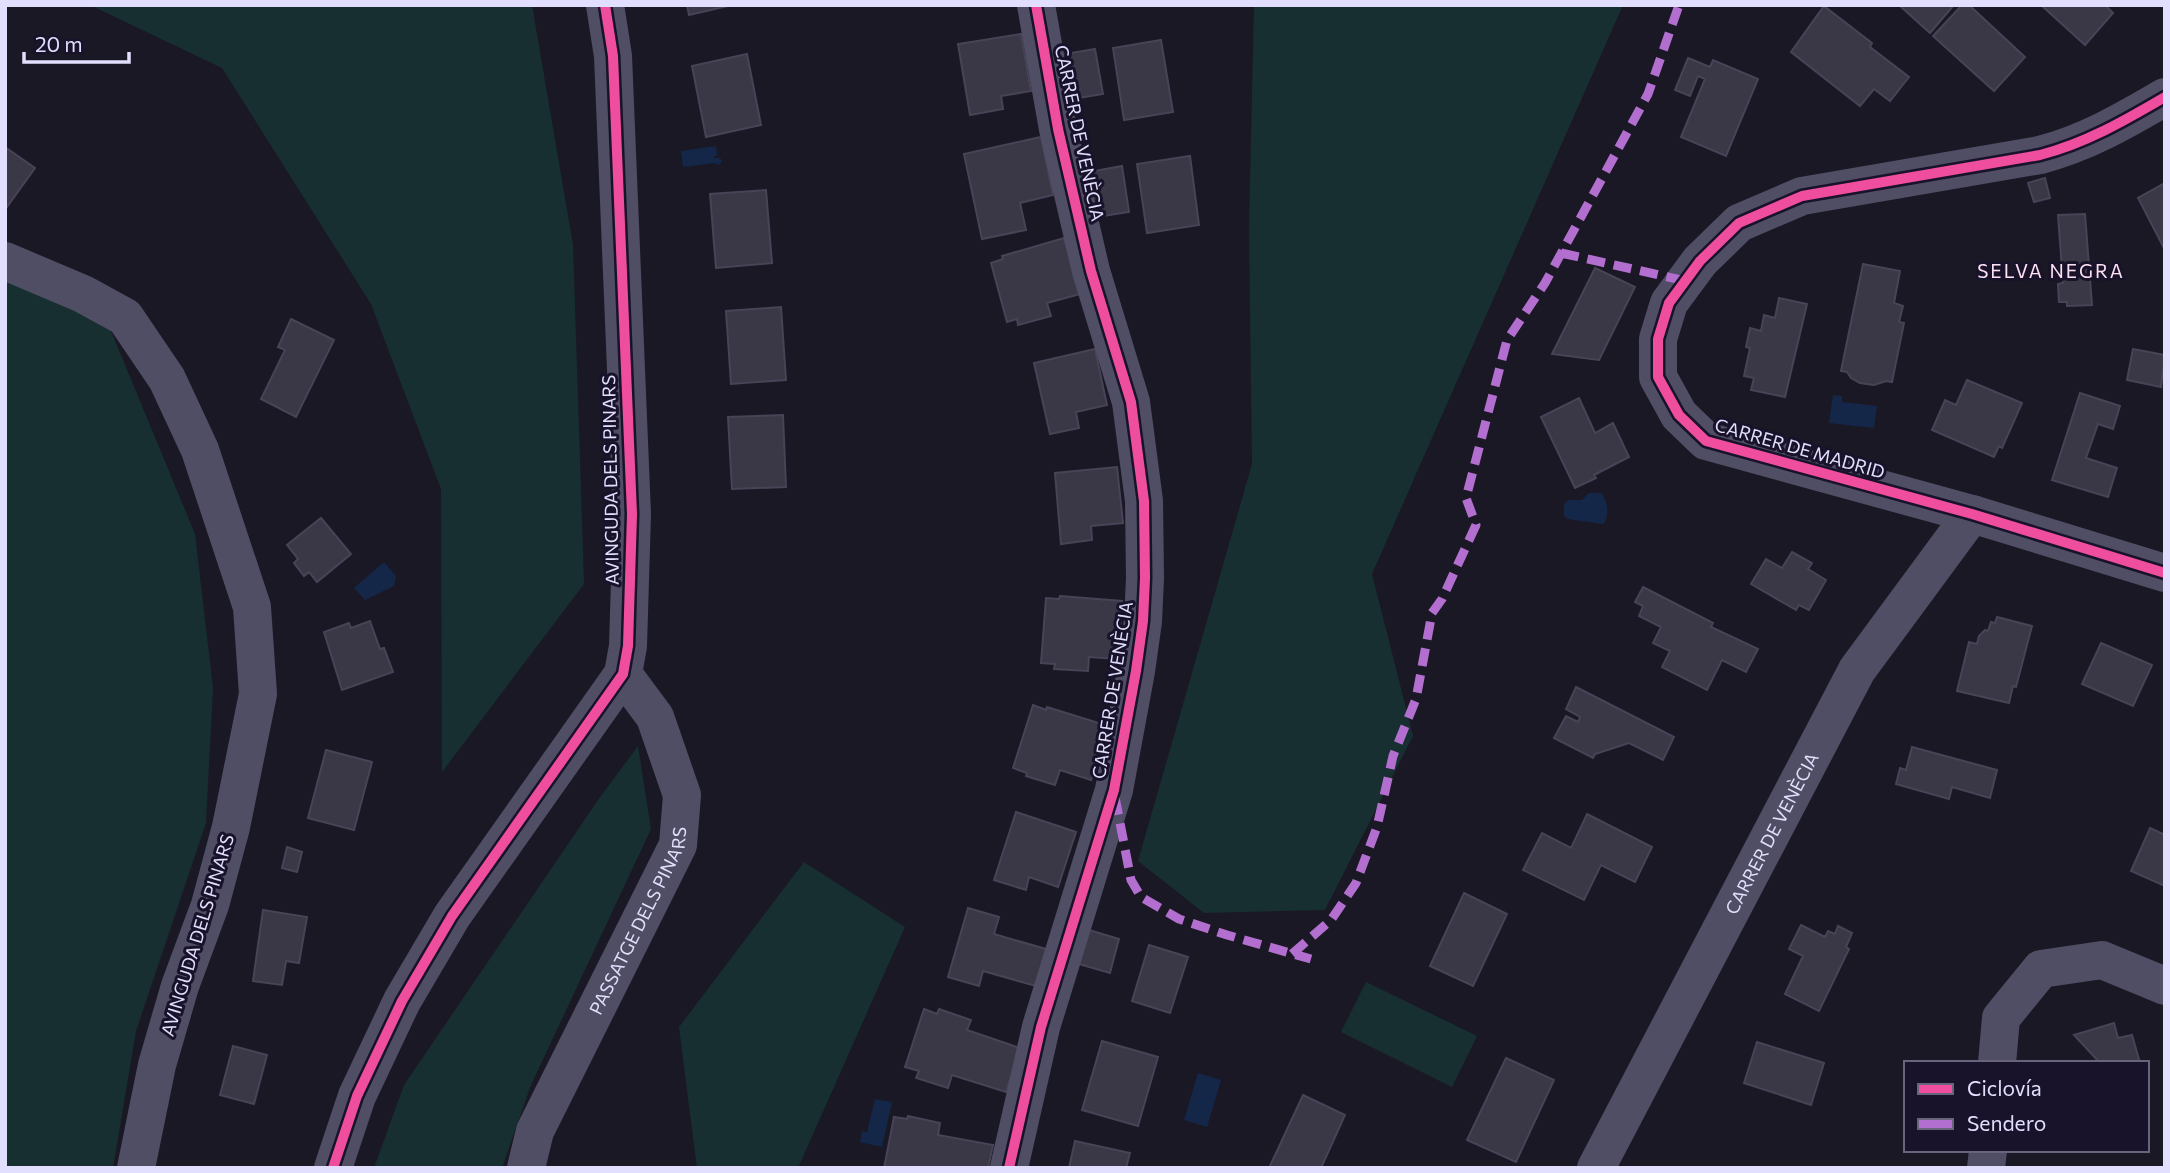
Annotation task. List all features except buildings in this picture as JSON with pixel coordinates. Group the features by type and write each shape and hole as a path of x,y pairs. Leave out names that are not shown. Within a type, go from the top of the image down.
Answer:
{"street":[{"name":"AVINGUDA DELS PINARS","path":"333,1168 357,1096 402,1002 446,927 623,674 628,646 632,514 613,56 605,5"},
{"name":"CARRER DE VENÈCIA","path":"1009,1168 1041,1027 1114,790 1136,671 1143,621 1145,578 1144,501 1131,402 1091,271 1059,129 1036,5"},
{"name":"CARRER DE MADRID","path":"2165,97 2070,147 2040,155 1802,196 1739,223 1700,261 1669,303 1658,339 1658,377 1679,415 1706,441 1972,514 2165,572"},
{"name":"AVINGUDA DELS PINARS","path":"5,261 83,294 125,317 167,379 200,450 252,607 258,694 231,827 210,905 180,986 157,1065 136,1168"},
{"name":"CARRER DE VENÈCIA","path":"1595,1168 1857,670 1972,514"},
{"name":"PASSATGE DELS PINARS","path":"526,1168 535,1131 678,845 682,795 655,717 623,674"},
{"path":"1997,1061 2001,1018 2041,969 2102,960 2165,986"}],"green space":[{"path":"90,5 532,5 573,245 584,584 442,772 441,489 371,304 222,68"},
{"path":"1254,5 1623,5 1372,574 1413,736 1325,910 1204,913 1138,861 1252,464 1249,228"},
{"path":"5,274 47,292 111,331 195,534 213,688 206,823 136,1031 113,1168 5,1168"},
{"path":"638,746 651,829 531,1085 502,1168 374,1168 404,1085 598,800"},
{"path":"804,862 905,927 798,1168 697,1168 679,1027"},
{"path":"1366,982 1477,1036 1452,1087 1341,1032"}],"water":[{"path":"716,146 717,155 713,158 720,158 722,161 719,165 714,163 683,167 681,151"},
{"path":"1833,395 1842,396 1842,402 1877,406 1874,428 1829,423"},
{"path":"1589,493 1601,493 1605,500 1607,513 1603,524 1568,519 1564,516 1564,505 1568,500 1582,500"},
{"path":"384,562 396,576 394,586 365,600 354,588"},
{"path":"1198,1073 1221,1080 1207,1127 1184,1120"},
{"path":"875,1099 892,1102 882,1147 860,1142 862,1131 867,1132"}],"marked path":[{"path":"1292,954 1331,920 1356,883 1377,827 1393,756 1416,699 1432,613 1442,599 1476,525 1466,498 1507,340 1545,283 1648,94 1679,5"},
{"path":"1561,253 1686,281"},
{"path":"1115,797 1131,880 1141,897 1179,919 1311,959"}],"cycle path":[{"path":"333,1168 357,1096 402,1001 452,916 623,674 628,646 632,514 613,56 605,5"},
{"path":"1009,1168 1041,1027 1114,790 1136,671 1143,621 1145,578 1144,501 1131,402 1091,271 1058,129 1036,5"},
{"path":"2165,97 2104,130 2057,150 1802,196 1739,223 1700,261 1669,303 1658,339 1658,377 1679,415 1706,441 1972,514 2165,573"}],"district":[{"name":"SELVA NEGRA","path":"2051,270"}]}
